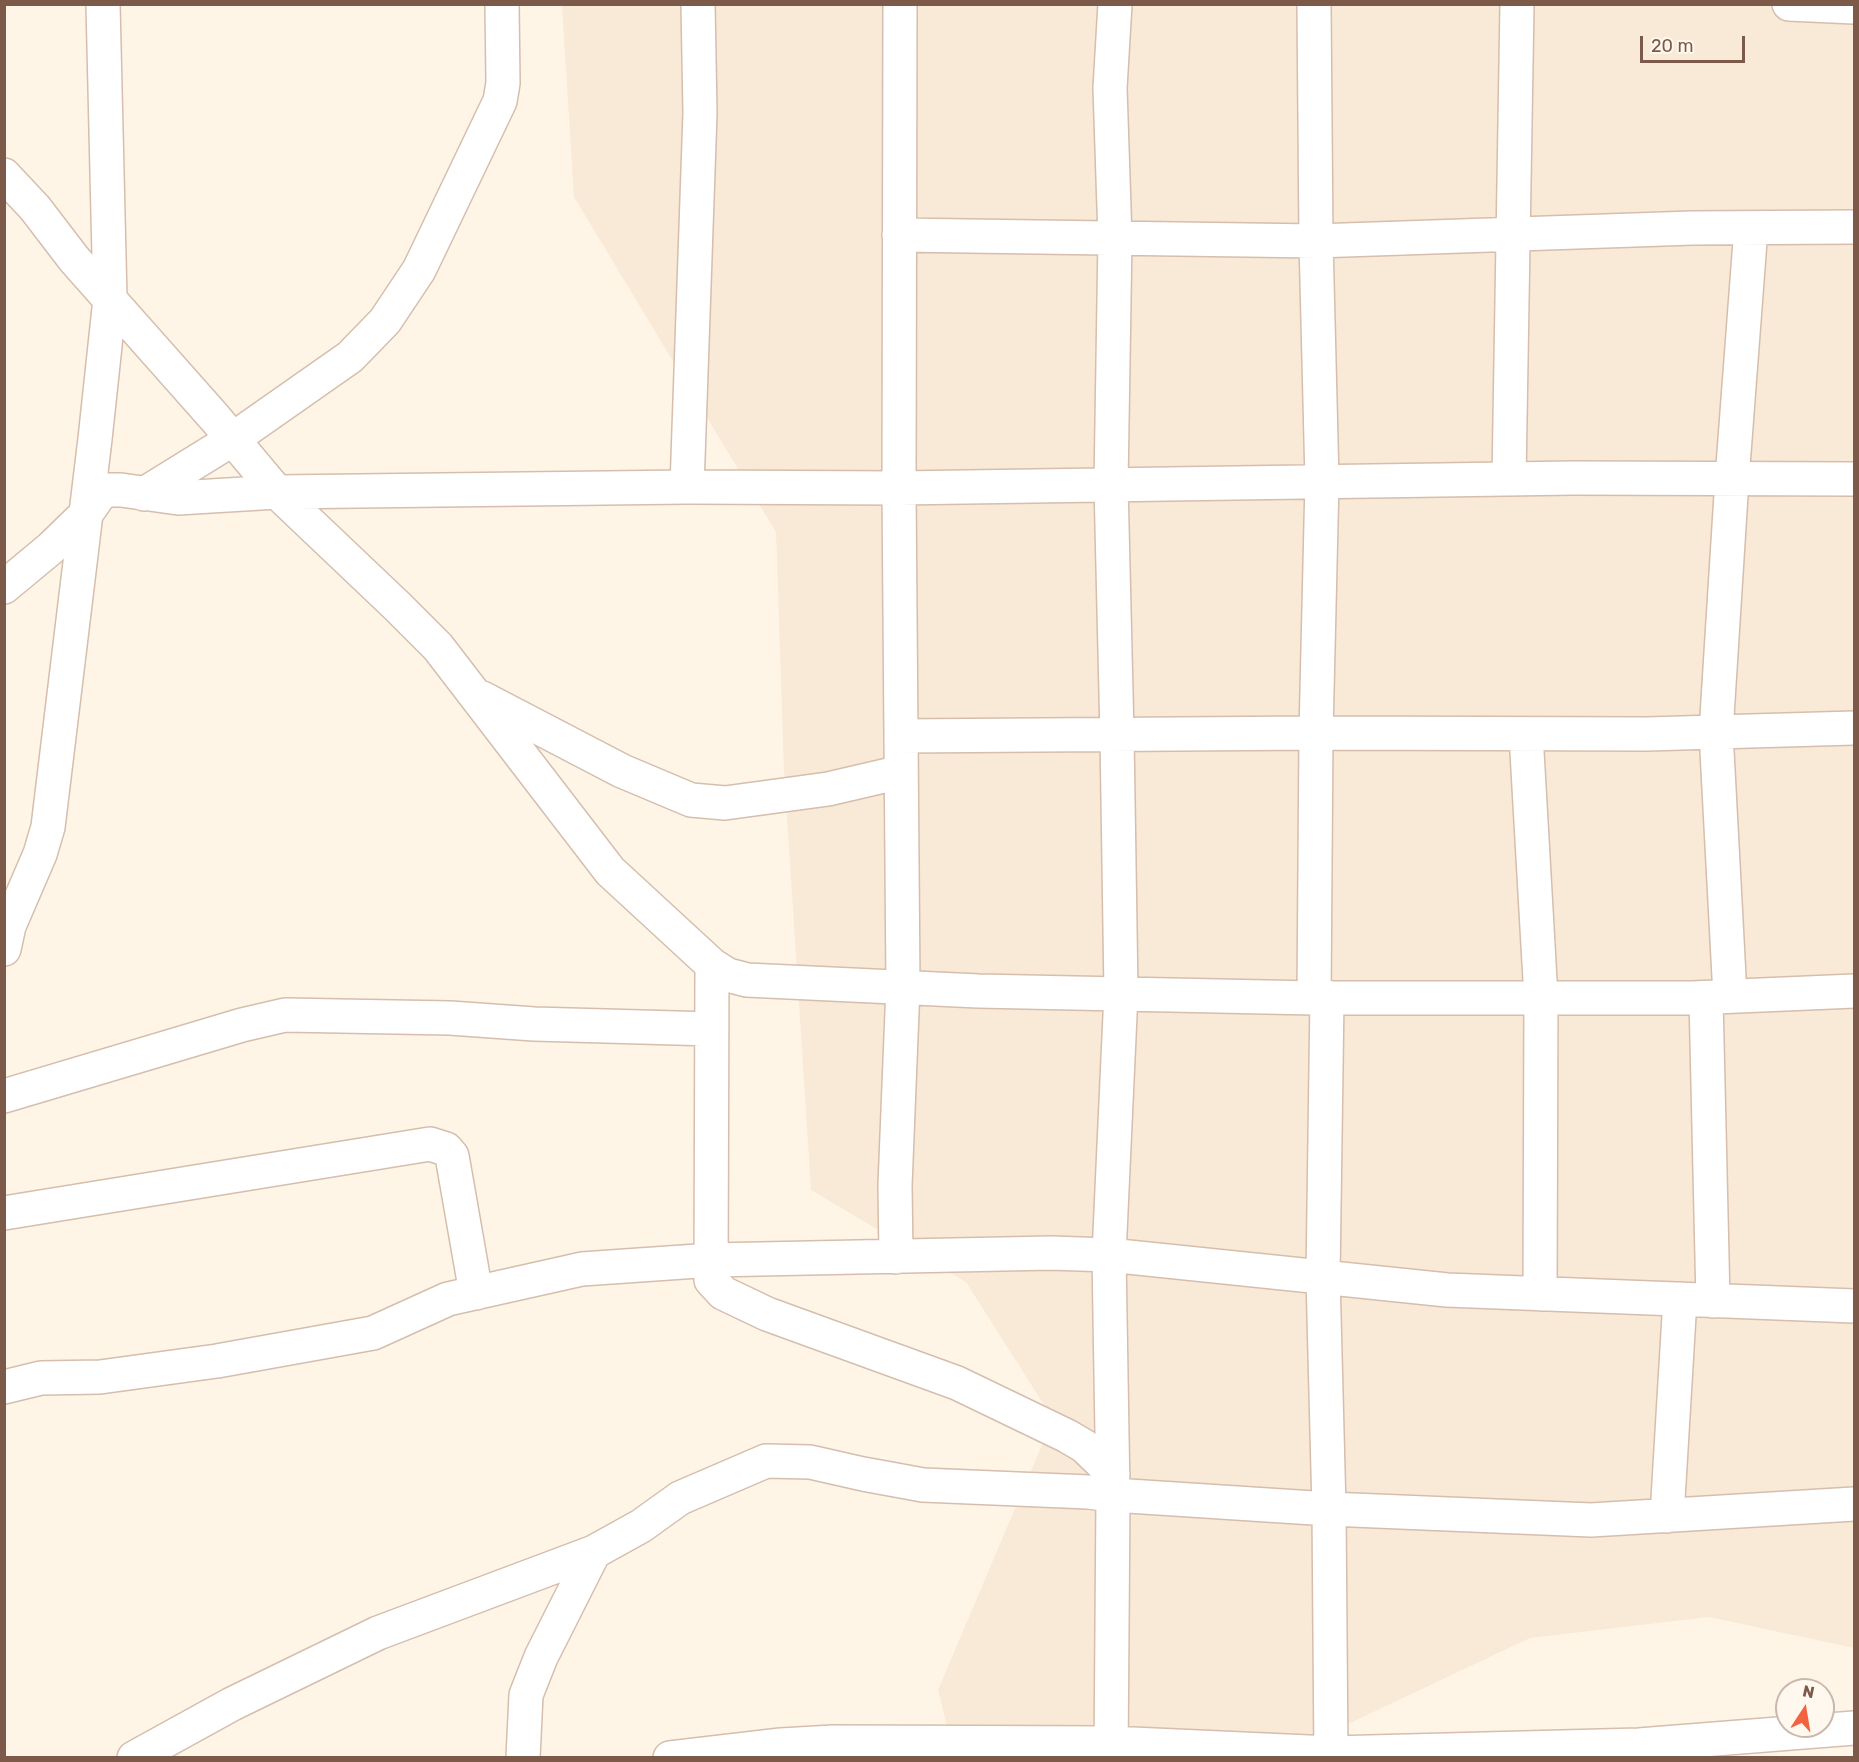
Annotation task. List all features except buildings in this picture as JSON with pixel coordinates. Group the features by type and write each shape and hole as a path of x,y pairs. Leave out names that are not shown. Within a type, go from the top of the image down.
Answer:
{"street":[{"path":"4,949 9,926 40,854 48,827 110,299 103,4"},
{"path":"144,494 233,439 350,357 385,321 420,270 500,101 503,83 502,4"},
{"path":"687,487 700,113 698,4"},
{"path":"896,1257 895,1185 903,987 899,488 900,4"},
{"path":"1111,1750 1113,1485 1109,1255 1121,993 1111,484 1115,238 1110,88 1115,4"},
{"path":"1314,4 1316,241 1322,482 1316,733 1331,1755"},
{"path":"1509,479 1517,4"},
{"path":"1789,4 1854,7"},
{"path":"4,175 35,208 74,259 277,492 420,628 438,648 610,871 712,965 728,975 747,980 903,987 1321,997 1718,997 1854,991"},
{"path":"899,235 1316,241 1692,228 1854,227"},
{"path":"1713,1300 1718,997 1716,732 1751,228"},
{"path":"4,587 51,548 86,514 100,494 108,490 178,498 277,492 687,487 899,488 1509,479 1854,479"},
{"path":"473,693 622,771 691,800 725,803 849,785 901,772"},
{"path":"901,736 1526,734 1854,728"},
{"path":"1526,734 1541,998 1539,1294"},
{"path":"712,965 711,1280 723,1293 766,1314 957,1383 1067,1436 1083,1446 1113,1485"},
{"path":"4,1096 242,1024 285,1015 450,1018 534,1024 712,1029"},
{"path":"4,1213 430,1144 446,1149 452,1156 476,1293"},
{"path":"4,1387 41,1378 100,1377 217,1361 373,1333 448,1299 582,1269 712,1260 1051,1253 1109,1255 1447,1290 1854,1306"},
{"path":"1667,1516 1680,1299"},
{"path":"134,1758 232,1704 378,1633 594,1552 641,1526 680,1498 765,1461 810,1462 923,1485 1088,1492 1113,1485 1329,1509 1591,1520 1854,1504"},
{"path":"523,1758 526,1695 541,1657 594,1552"},
{"path":"670,1758 782,1745 833,1743 907,1750 1111,1750 1331,1755 1639,1745 1854,1728"}],"shaded area":[{"path":"562,5 1854,5 1854,1648 1709,1617 1530,1638 1278,1757 955,1757 938,1690 1053,1419 966,1282 811,1190 784,770 776,532 574,197"}]}
